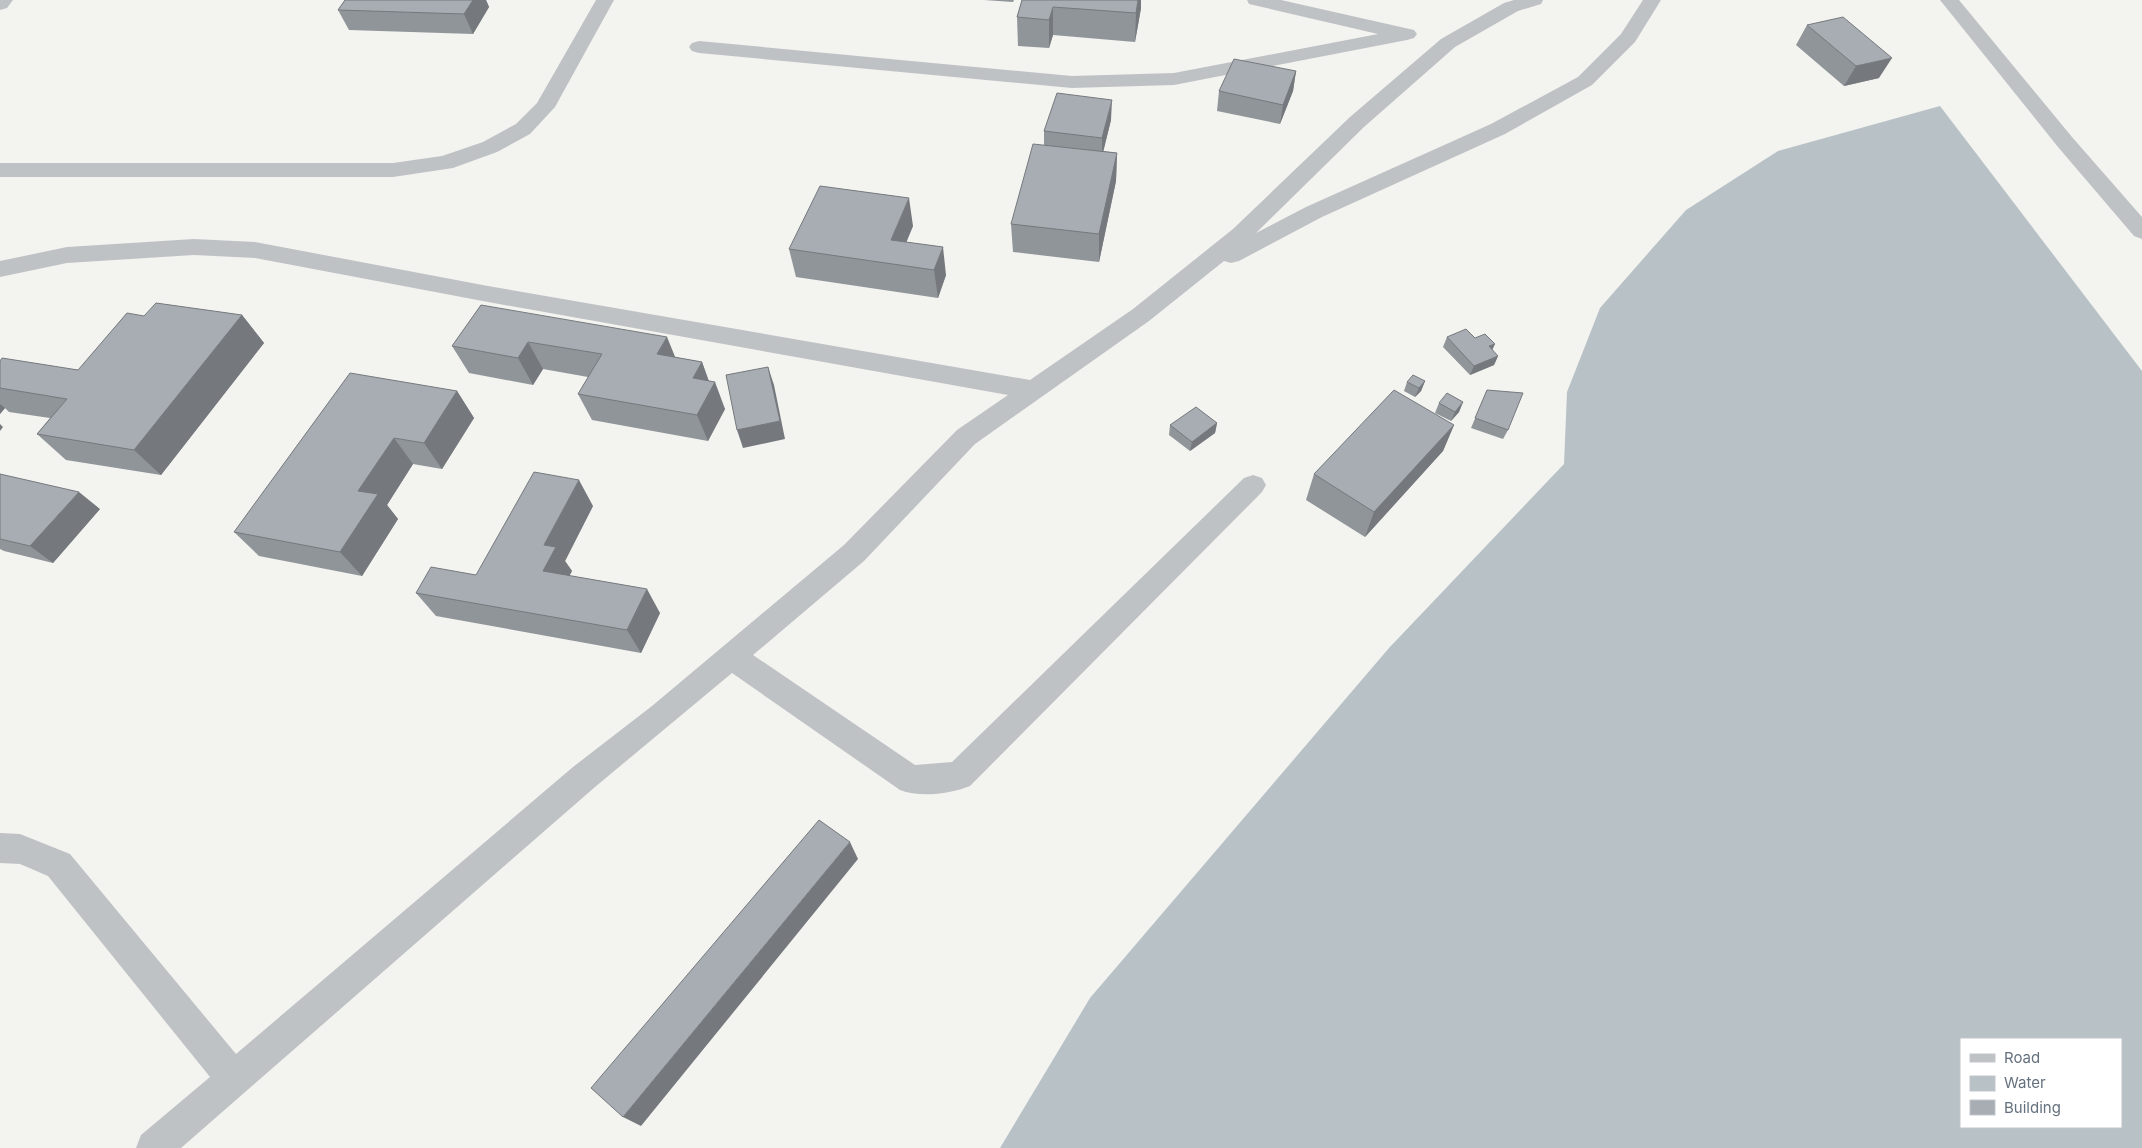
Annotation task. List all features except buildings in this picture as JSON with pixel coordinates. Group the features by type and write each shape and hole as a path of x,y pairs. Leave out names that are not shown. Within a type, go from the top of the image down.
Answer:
{"street":[{"path":"0,4 4,0"},
{"path":"0,170 393,170 445,163 490,147 523,129 545,107 605,0"},
{"path":"1256,0 1448,43"},
{"path":"154,1148 584,777 732,657 854,553 966,437 1141,315 1188,278 1240,234 1357,122 1448,43 1511,7 1534,0"},
{"path":"1188,278 1314,212 1498,129 1585,81 1628,38 1652,0"},
{"path":"1949,0 2065,142 2142,231"},
{"path":"699,47 1072,82 1089,82 1174,79 1407,34"},
{"path":"0,269 67,255 194,247 256,250 488,294 1034,390"},
{"path":"732,657 911,780 959,776 1253,485"},
{"path":"0,848 20,849 59,865 234,1079"}],"water":[{"path":"1940,106 2142,371 2142,1148 1000,1148 1090,998 1389,648 1564,464 1567,392 1600,308 1686,210 1778,151"}]}
